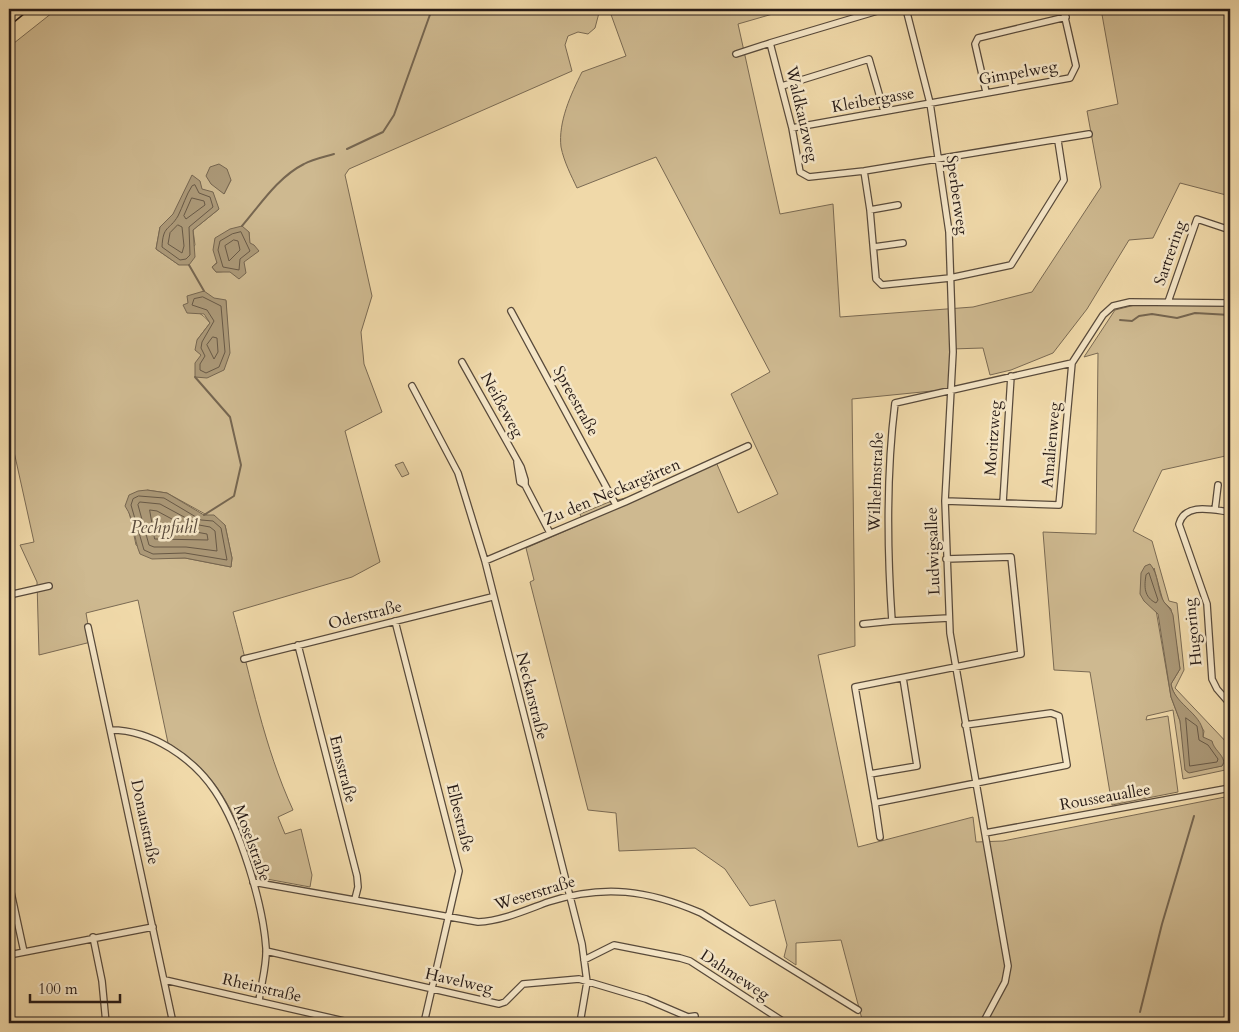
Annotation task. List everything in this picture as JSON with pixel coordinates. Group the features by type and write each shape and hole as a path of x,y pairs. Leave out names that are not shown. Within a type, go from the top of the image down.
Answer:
{"highway":[{"path":"9,18 20,9"}],"street":[{"path":"736,54 884,9"},
{"name":"Sperberweg","path":"906,9 930,104 949,232 953,352 952,389"},
{"name":"Gimpelweg","path":"930,104 986,92 1070,78 1076,66 1063,9"},
{"path":"986,92 975,44 978,38 1066,17"},
{"name":"Waldkauzweg","path":"770,43 792,128 800,172 809,177 864,171 938,158 1058,141 1089,134"},
{"path":"782,86 869,59 884,111"},
{"name":"Kleibergasse","path":"792,128 930,104"},
{"path":"864,171 870,210 876,278 882,285 950,278 1011,265 1064,180 1058,141"},
{"path":"870,210 898,205"},
{"name":"Sartrering","path":"1168,302 1197,219 1230,230"},
{"path":"874,247 904,244"},
{"name":"Sartrering","path":"1072,363 1103,315 1113,306 1130,302 1230,303"},
{"name":"Spreestraße","path":"511,311 616,505"},
{"name":"Neißeweg","path":"462,362 516,462 520,482 525,485 550,533"},
{"path":"952,389 1072,363"},
{"name":"Amalienweg","path":"945,501 1059,505 1072,363"},
{"name":"Moritzweg","path":"1002,502 1011,376"},
{"name":"Neckarstraße","path":"412,386 458,473 485,561 492,597 570,895 584,960 587,982 580,1023"},
{"name":"Ludwigsallee","path":"952,389 945,501 949,618 965,725 1008,966 1005,982 983,1023"},
{"name":"Wilhelmstraße","path":"892,622 887,546 887,499 889,456 895,402 952,389"},
{"name":"Zu den Neckargärten","path":"485,561 716,462 748,446"},
{"path":"1215,510 1218,485"},
{"name":"Hugoring","path":"1230,512 1215,510 1188,511 1180,519 1179,529 1207,604 1212,679 1217,689 1230,704"},
{"path":"880,837 855,687 1021,654 1011,557 946,559"},
{"path":"9,595 49,586"},
{"name":"Oderstraße","path":"244,659 492,597"},
{"path":"862,624 949,618"},
{"name":"Elbestraße","path":"395,621 459,871 424,1023"},
{"name":"Donaustraße","path":"88,627 173,1023"},
{"name":"Emsstraße","path":"298,645 357,876 358,887 355,900"},
{"path":"870,774 917,766 903,678"},
{"path":"875,803 1067,764 1059,716 1051,713 965,725"},
{"name":"Moselstraße","path":"111,730 125,730 167,746 200,774 227,809 254,882 263,921 266,951 259,1001"},
{"name":"Rousseauallee","path":"985,833 1230,788"},
{"name":"Weserstraße","path":"254,882 449,918 487,922 570,895 592,890 618,890 673,901 701,913 858,1010"},
{"path":"9,883 24,952"},
{"path":"9,955 153,927"},
{"path":"94,938 102,981 106,1023"},
{"name":"Dahmeweg","path":"584,960 614,945 685,959 781,1020 782,1023"},
{"name":"Havelweg","path":"266,951 499,1004 505,1002 523,984 579,979 646,999 688,1017 695,1016"},
{"name":"Rheinstraße","path":"165,980 352,1023"}],"shaded area":[{"path":"57,9 600,9 595,28 588,34 578,32 568,36 565,45 572,71 349,169 345,175 372,296 361,332 364,364 382,412 345,431 380,562 352,577 233,612 266,737 293,810 278,817 285,834 301,829 312,875 310,887 256,877 242,836 226,801 202,770 187,756 168,743 138,600 86,613 91,642 39,655 37,582 20,545 34,542 9,429 9,47","holes":["231,180 224,194 216,186","219,209 193,230 195,245 179,265 156,249 160,227 173,214","249,232 246,255 238,266 216,272 212,267","188,301 226,301 227,325 197,340 210,323","147,490 167,493 225,525 232,558 231,567 185,558 159,558 136,545 129,511"]},
{"path":"609,9 790,9 738,24 780,214 833,204 840,317 973,307 1032,292 1101,187 1087,111 1118,104 1101,9 1230,9 1230,196 1180,183 1153,238 1129,240 1087,309 1053,353 1011,370 990,375 983,348 951,349 952,389 852,399 855,646 818,655 858,847 973,817 976,842 1003,841 1230,796 1230,1023 863,1023 841,940 796,943 796,965 784,957 787,945 775,900 750,906 725,869 695,848 619,851 616,813 588,810 530,582 534,580 526,548 584,523 580,514 609,502 650,492 716,462 738,513 778,494 731,394 770,372 656,157 577,188 564,158 561,147 563,118 582,72 626,56"},
{"path":"1230,303 1230,455 1162,470 1133,531 1152,541 1169,601 1177,603 1184,670 1175,688 1230,746 1230,769 1183,779 1173,710 1147,716 1146,720 1168,716 1178,792 1112,805 1090,672 1054,670 1043,532 1096,534 1098,353 1084,357 1115,310 1135,305 1228,306","holes":["1154,568 1163,601 1171,609 1180,669 1171,684 1173,690 1180,702 1204,731 1203,737 1224,762 1222,766 1187,772 1180,721 1171,697 1156,610"]},
{"path":"403,462 409,474 402,477 395,465"}],"water":[{"path":"219,164 227,169 231,180 224,194 211,184 206,176 210,167"},
{"path":"192,175 200,181 202,189 213,192 219,209 193,230 195,257 189,265 179,265 156,249 160,227 173,214"},
{"path":"242,226 249,232 250,243 259,251 244,262 246,273 239,279 230,272 216,272 212,267 217,263 213,250 215,238 230,229"},
{"path":"204,291 214,298 226,300 230,353 224,370 207,378 195,377 195,363 201,355 195,350 197,340 210,323 204,314 187,313 183,305 188,303 187,296"},
{"name":"Pechpfuhl","path":"147,490 167,493 204,515 214,515 225,525 232,558 231,567 185,558 152,559 140,554 131,517 125,506 129,495"},
{"path":"1150,564 1155,573 1162,598 1173,615 1180,669 1171,684 1173,691 1200,722 1203,729 1203,737 1212,741 1214,747 1222,756 1224,762 1222,766 1189,773 1185,770 1180,721 1171,697 1158,614 1144,601 1140,594 1141,573 1145,566"}],"waterway":[{"path":"347,149 383,132 394,115 432,9"},
{"path":"242,226 286,176 307,162 334,154"},
{"path":"189,265 204,291"},
{"path":"1120,320 1132,321 1139,316 1152,314 1177,318 1195,313 1230,315"},
{"path":"195,377 230,417 241,465 234,496 204,515"},
{"path":"1140,1012 1162,924 1194,816"}]}
